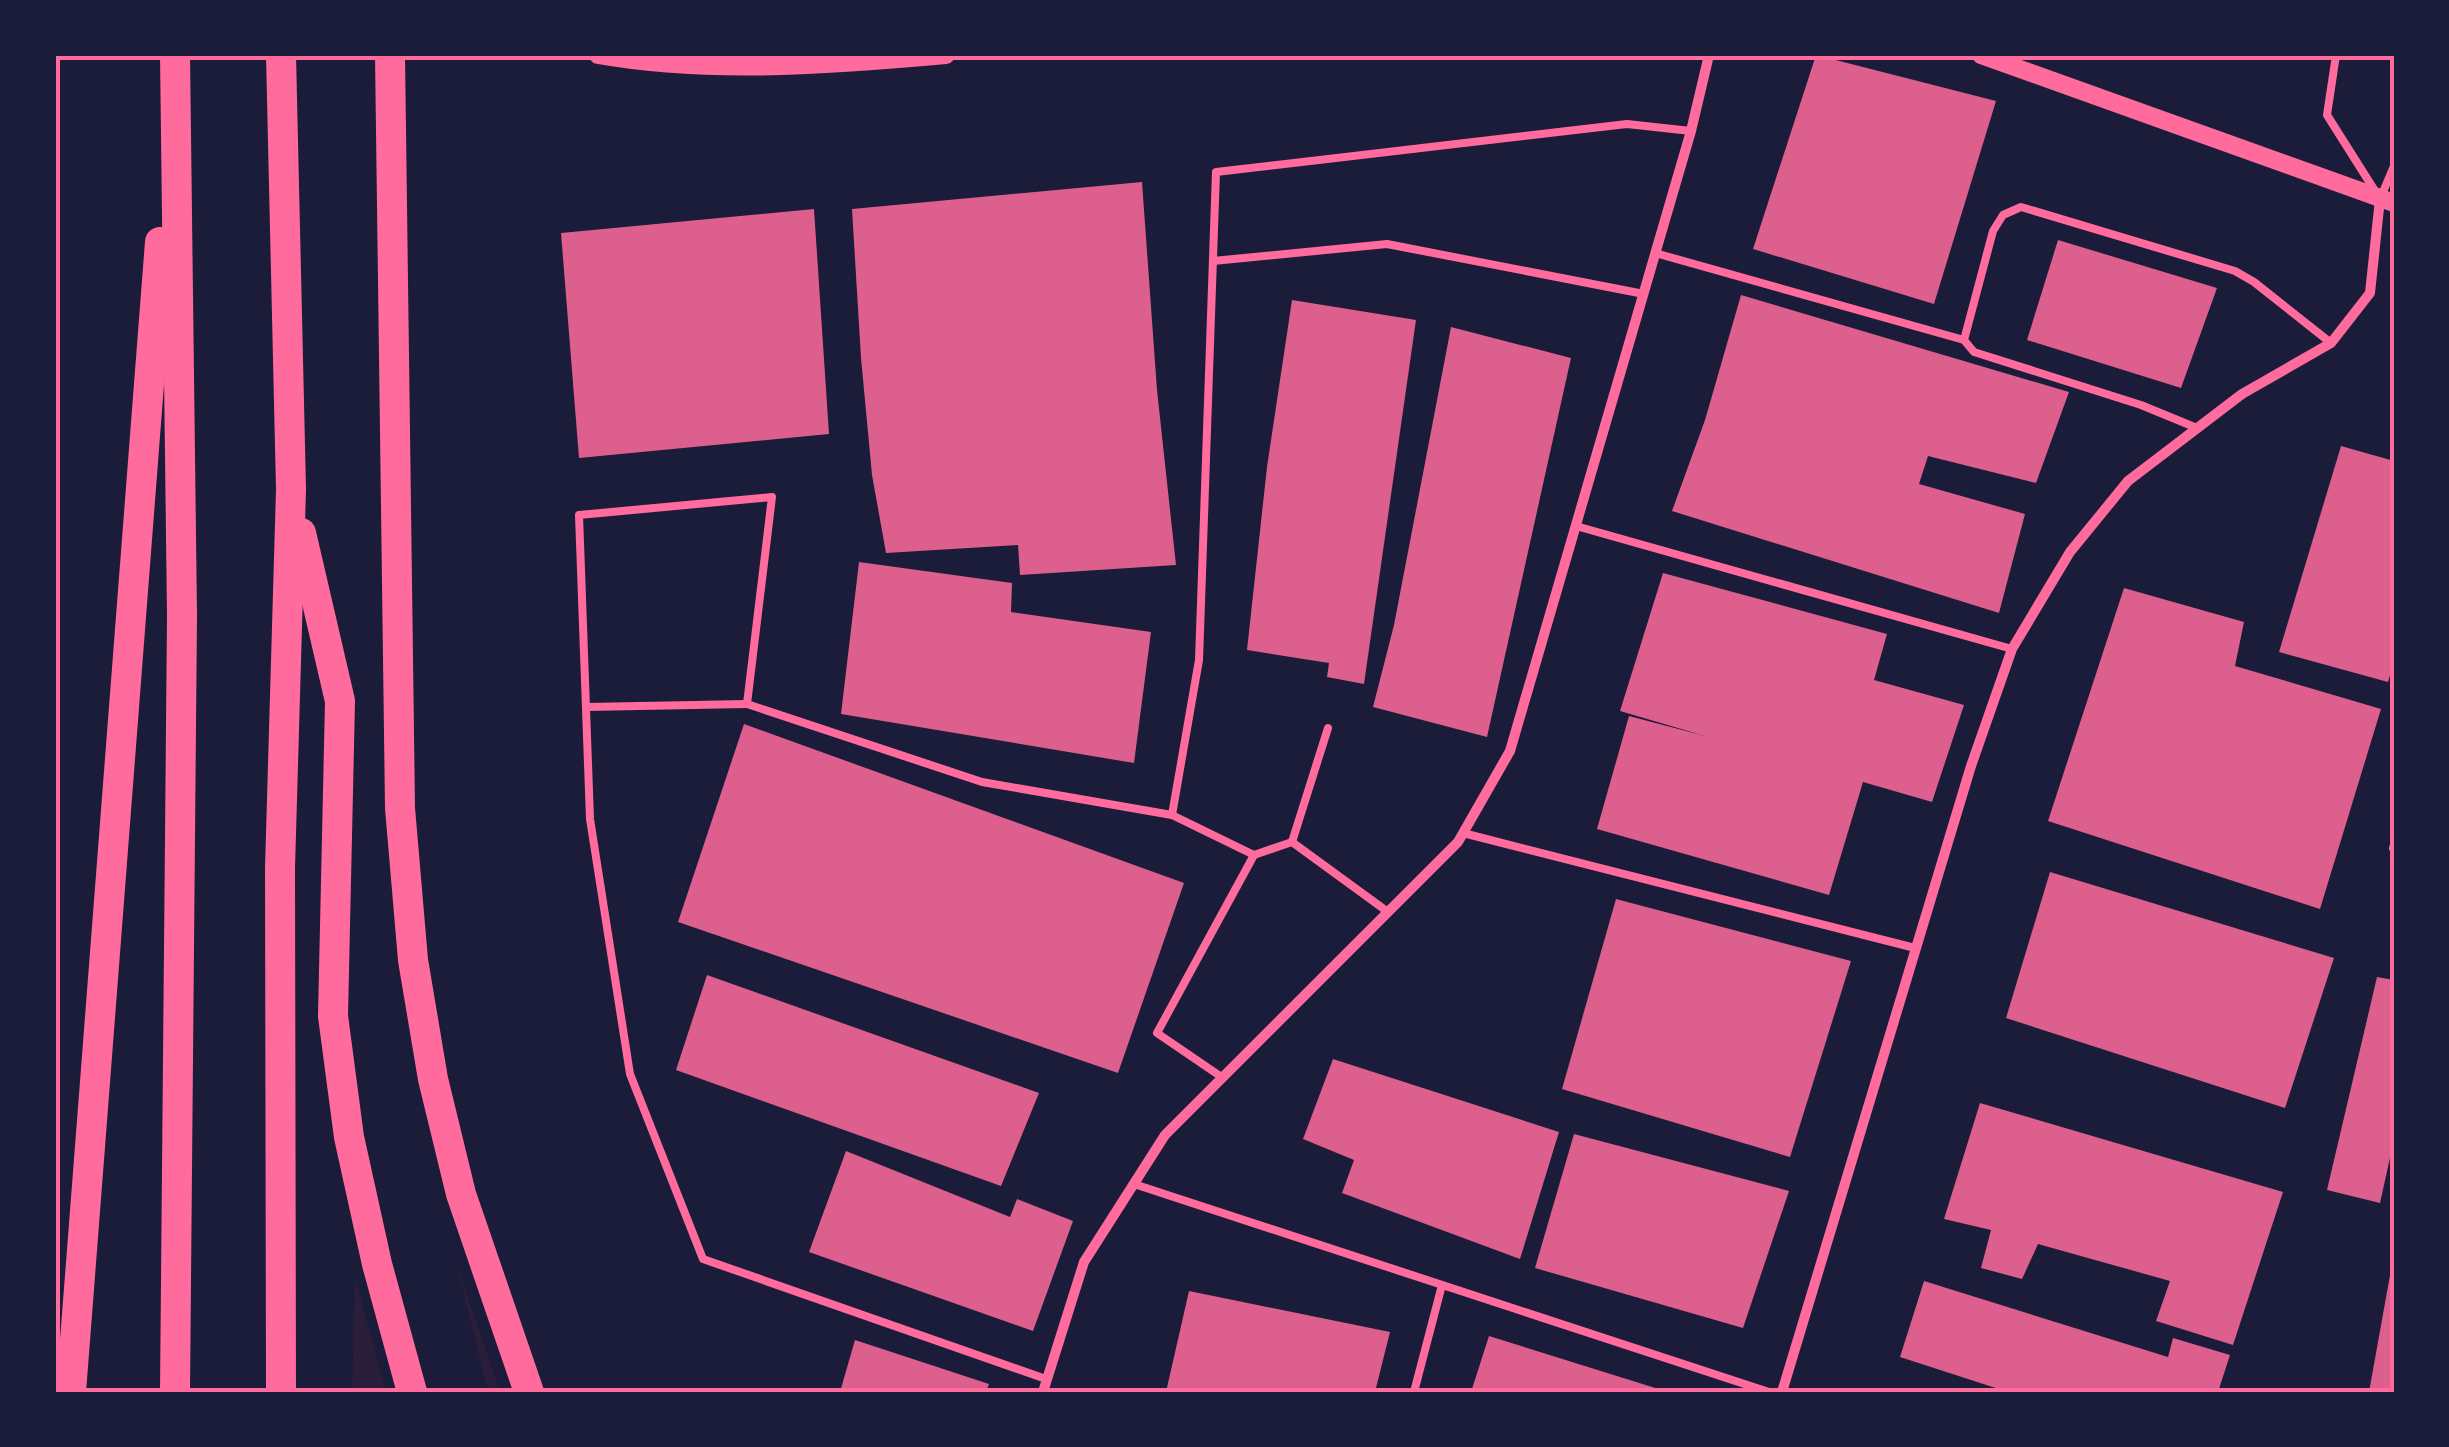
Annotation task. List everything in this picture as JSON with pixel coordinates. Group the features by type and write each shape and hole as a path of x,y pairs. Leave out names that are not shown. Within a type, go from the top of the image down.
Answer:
{"highway":[{"path":"281,55 291,489 279,906 281,1392"},
{"path":"390,55 400,808 413,960 434,1079 461,1194 529,1392"},
{"path":"70,1392 175,60"},
{"path":"175,60 182,615 175,1392"},
{"path":"291,489 340,702 332,1016 350,1137 377,1264 412,1392"}],"street":[{"path":"598,55 719,66 838,65 946,55"},
{"path":"1043,1392 1084,1262 1165,1135 1463,834 1510,751 1691,132 1709,55"},
{"path":"1782,1392 1971,766 2012,649 2070,552 2128,481 2242,394 2332,342 2370,293 2387,201 1981,55"}],"lane":[{"path":"2336,55 2327,115 2387,201"},
{"path":"1172,815 1200,660 1216,172 1627,124 1691,132"},
{"path":"2387,201 2394,166"},
{"path":"1964,340 1992,231 2003,215 2021,207 2235,271 2332,342"},
{"path":"1213,260 1388,244 1644,294"},
{"path":"1655,254 1964,340 1974,352 2141,405 2197,428"},
{"path":"747,704 772,497 580,516 590,819 630,1074 703,1260 1046,1378"},
{"path":"1576,526 2012,649"},
{"path":"586,707 747,704 982,782 1172,815 1254,855"},
{"path":"1292,842 1328,728"},
{"path":"1463,834 1915,948"},
{"path":"1223,1078 1158,1034 1254,855 1292,842"},
{"path":"1292,842 1388,912"},
{"path":"1134,1184 1769,1392"},
{"path":"1414,1392 1442,1285"}],"shaded area":[{"path":"456,1262 500,1392 488,1392"},
{"path":"355,1278 386,1392 352,1392"}],"building":[{"path":"1816,55 1996,101 1934,304 1753,249"},
{"path":"1142,182 1157,390 1176,565 1020,575 1018,545 886,553 872,475 852,209"},
{"path":"814,209 829,434 579,458 561,233"},
{"path":"2058,240 2217,288 2181,388 2027,340"},
{"path":"1741,295 2069,392 2036,483 1928,456 1919,484 2025,514 1999,613 1672,511 1705,420"},
{"path":"1292,300 1416,320 1364,684 1327,677 1329,663 1247,650 1267,467"},
{"path":"1451,327 1571,358 1487,737 1373,707 1394,625"},
{"path":"2341,446 2394,461 2394,661 2388,682 2279,652"},
{"path":"859,562 1012,583 1011,612 1151,632 1134,763 841,714"},
{"path":"1663,573 1887,634 1874,680 1964,705 1932,802 1863,782 1829,895 1597,829 1629,716 1705,736 1620,711"},
{"path":"2124,588 2244,622 2235,666 2381,709 2320,909 2048,821"},
{"path":"744,724 1184,883 1118,1073 678,922"},
{"path":"2050,872 2334,958 2285,1108 2006,1018"},
{"path":"1616,899 1851,961 1790,1157 1562,1089"},
{"path":"707,975 1039,1093 1001,1186 676,1070"},
{"path":"2377,977 2394,980 2394,1140 2380,1203 2327,1190"},
{"path":"1333,1059 1559,1132 1520,1259 1342,1193 1354,1160 1303,1139"},
{"path":"1980,1103 2283,1192 2233,1345 2156,1321 2170,1281 2038,1244 2022,1279 1981,1268 1991,1230 1944,1219"},
{"path":"1574,1134 1789,1191 1743,1328 1535,1268"},
{"path":"846,1151 1010,1217 1017,1199 1073,1221 1033,1331 809,1252"},
{"path":"2392,1264 2394,1392 2369,1392"},
{"path":"1924,1281 2168,1357 2173,1338 2230,1355 2218,1392 2008,1392 1900,1357"},
{"path":"1189,1291 1390,1332 1375,1392 1166,1392"},
{"path":"1489,1336 1665,1391 1665,1392 1471,1392"},
{"path":"855,1340 989,1384 986,1392 840,1392"}]}
